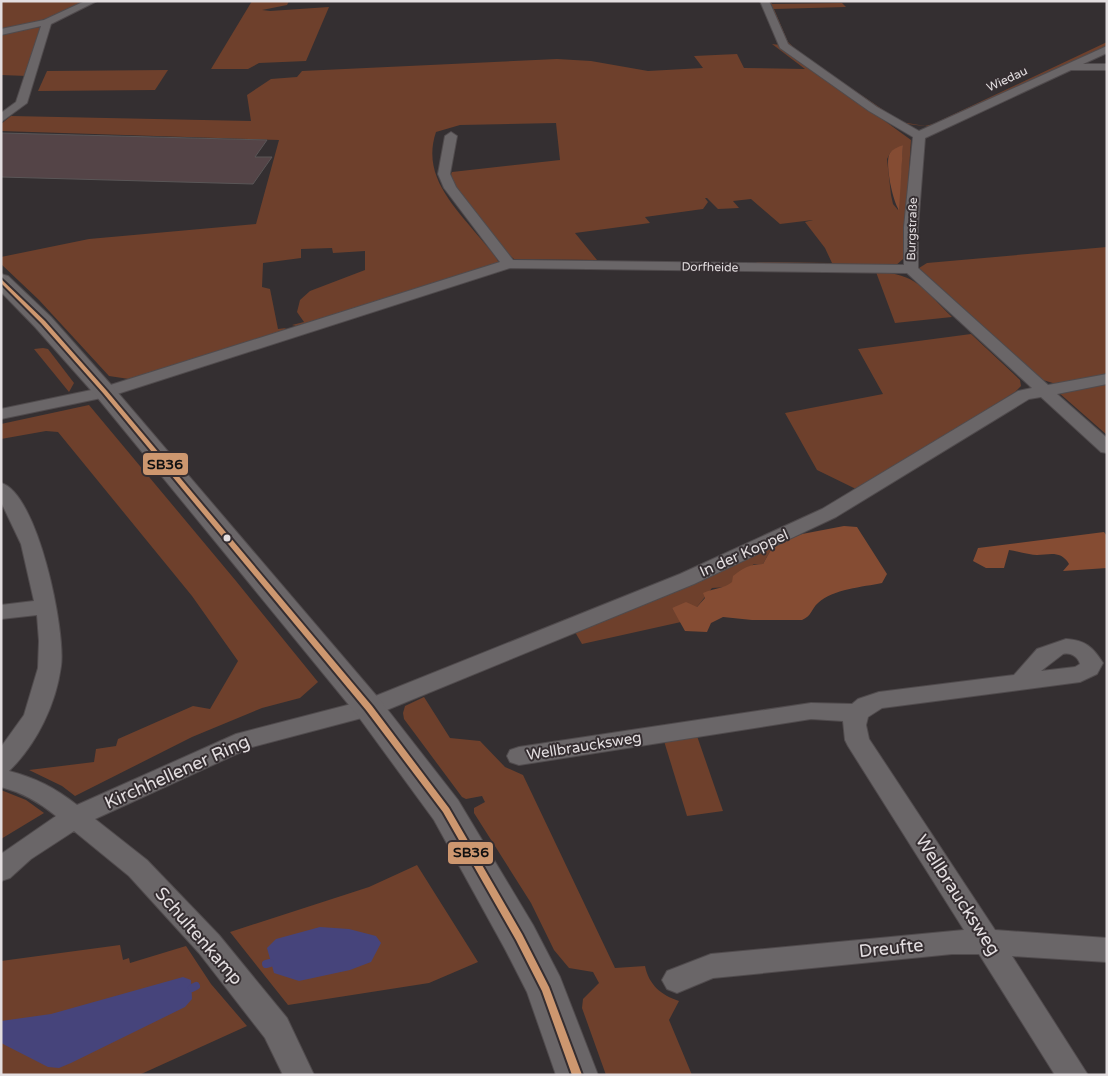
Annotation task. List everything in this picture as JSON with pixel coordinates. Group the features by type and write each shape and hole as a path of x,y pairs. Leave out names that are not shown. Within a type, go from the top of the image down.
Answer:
{"main road":[{"path":"1,280 43,322 105,392 369,708 446,810 519,936 546,990 577,1075"}],"street":[{"path":"1,32 47,22 93,1"},
{"path":"764,1 784,46 874,109 919,136"},
{"path":"1,119 21,104 47,22"},
{"name":"Wiedau","path":"919,136 1107,49"},
{"path":"1068,67 1107,67"},
{"path":"451,136 444,174 450,188 509,264"},
{"name":"Burgstraße","path":"919,136 911,219 910,269 1107,448"},
{"name":"Dorfheide","path":"1,414 105,392 509,264 910,269"},
{"name":"In der Koppel","path":"369,708 678,583 792,531 864,494 1024,395 1041,390 1107,380"},
{"path":"1,764 21,739 34,717 42,697 51,660 49,624 36,560 26,530 3,493"},
{"path":"1,612 46,607"},
{"path":"857,713 866,705 879,700 1022,680"},
{"name":"Kirchhellener Ring","path":"1,870 22,852 75,817 246,740 369,708"},
{"name":"Wellbraucksweg","path":"519,756 811,711 857,713 854,725 858,740 1073,1075"},
{"name":"Schultenkamp","path":"1,778 27,785 48,796 138,868 209,944 276,1028 299,1075"},
{"name":"Dreufte","path":"678,980 711,966 952,942 989,942 1107,950"}],"shaded area":[{"path":"1,1 89,1 42,20 1,31"},
{"path":"252,1 289,1 287,5 262,10 270,11 329,7 306,61 259,63 248,69 211,69"},
{"path":"767,1 770,1 772,4 842,3 846,7 774,9 788,42 801,54 901,122 925,126 933,124 1107,42 1107,46 932,127 900,123 788,47"},
{"path":"41,27 27,76 1,75 1,33"},
{"path":"772,44 780,45 911,140 903,259 894,267 759,265 756,262 832,263 825,248 805,222 813,220 780,224 751,199 733,201 739,208 718,209 707,198 705,198 708,202 703,209 645,217 650,223 575,233 597,260 514,259 501,248 457,193 451,174 452,172 560,160 556,123 460,125 436,132 433,163 443,190 460,215 499,263 296,326 292,325 304,322 297,312 300,300 310,291 365,270 365,251 333,253 332,248 301,249 301,258 263,263 262,287 270,289 278,329 286,328 282,332 129,379 109,376 39,300 1,264 1,257 89,239 256,224 279,140 1,131 1,124 11,116 251,121 247,95 271,79 297,77 302,71 557,59 591,61 648,71 703,68 694,56 737,54 744,68 805,69","holes":["903,145 898,210 893,204 891,195 887,159 890,153"]},
{"path":"168,70 155,90 38,91 47,71"},
{"path":"903,145 899,210 890,182 888,157 893,150"},
{"path":"1107,247 1107,376 1056,384 1043,380 919,268 927,263"},
{"path":"876,272 890,273 911,280 926,291 952,317 895,323"},
{"path":"971,334 1020,380 1021,386 1015,392 858,490 817,470 785,413 883,394 858,349"},
{"path":"34,349 48,349 74,383 69,392"},
{"path":"1107,384 1107,435 1058,392"},
{"path":"89,405 318,682 300,698 262,708 192,737 75,796 62,786 29,770 94,762 96,749 116,746 118,739 193,706 210,709 238,661 192,596 58,432 46,431 1,439 1,424"},
{"path":"844,526 857,527 887,574 882,583 848,589 824,598 802,620 752,620 723,617 711,623 707,632 685,631 672,608 686,602 697,607 705,598 703,593 729,584 732,582 733,576 747,567 763,564 773,546 802,534"},
{"path":"1104,532 1107,536 1107,568 1063,571 1069,564 1065,559 1056,554 1035,555 1009,550 1004,568 986,568 973,561 978,548"},
{"path":"773,546 763,564 754,564 727,587 712,588 697,607 672,608 681,622 582,644 575,632"},
{"path":"424,697 450,738 480,741 505,767 523,775 615,968 645,966 649,979 653,984 667,996 679,1001 669,1020 692,1075 606,1075 582,1008 583,999 599,983 593,972 569,968 554,950 531,903 474,813 474,808 485,802 482,796 466,799 462,797 404,719 405,706"},
{"path":"697,736 723,811 687,816 664,741"},
{"path":"1,790 26,800 44,813 1,839"},
{"path":"417,865 478,962 429,983 288,1005 230,932 369,887"},
{"path":"320,927 349,929 376,936 381,943 371,962 350,970 299,981 274,973 267,948 276,939"},
{"path":"120,945 123,960 129,958 130,963 186,946 211,984 247,1026 139,1075 1,1075 1,961"},
{"path":"183,977 191,980 192,999 185,1007 59,1068 48,1067 1,1043 1,1021 51,1014"}],"building":[{"path":"1,133 267,140 255,157 272,157 253,184 1,177"}],"waterway":[{"path":"266,964 270,963"},
{"path":"192,988 196,986"}],"transit line":[{"name":"SB36","path":"1,280 43,322 105,392 369,708 446,810 519,937 546,990 577,1075"}]}
